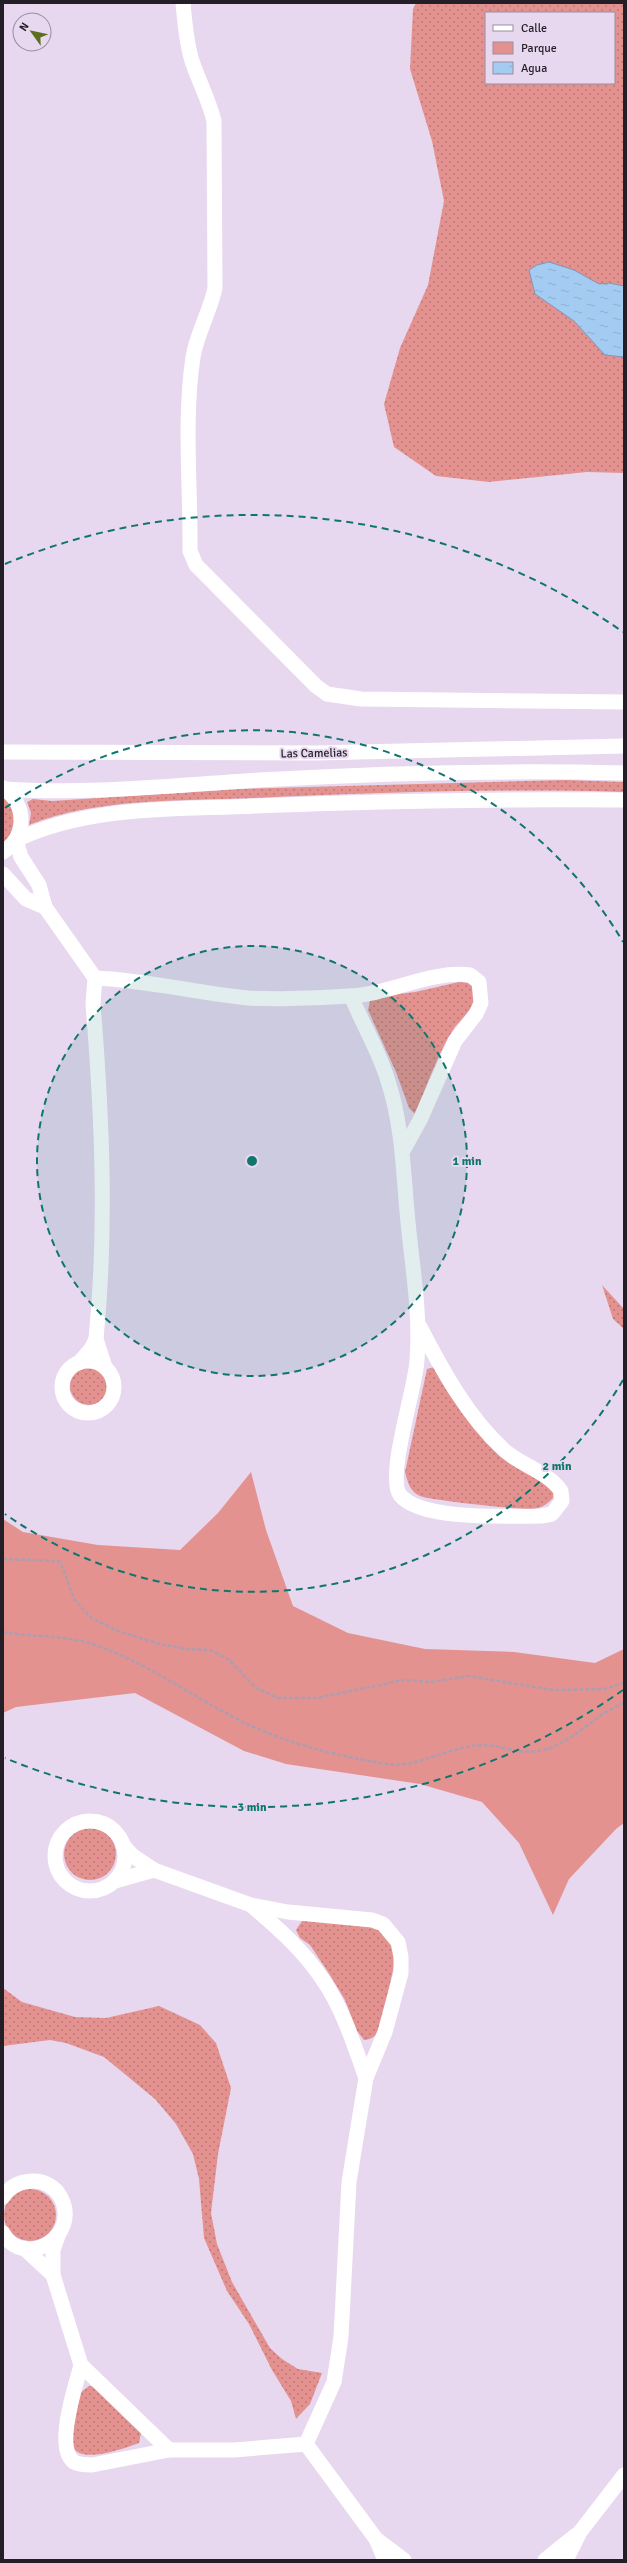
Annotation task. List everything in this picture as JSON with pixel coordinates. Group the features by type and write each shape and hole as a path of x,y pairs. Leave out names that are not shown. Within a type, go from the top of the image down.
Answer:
{"street":[{"path":"183,3 186,39 192,60 209,101 214,121 215,288 211,307 199,334 189,388 190,551 196,564 316,686 327,694 361,699 624,702"},
{"name":"Las Camelias","path":"3,752 315,753 624,746"},
{"path":"4,788 70,792 343,776 552,771 624,773"},
{"path":"4,788 14,797 19,807 22,819 16,840 21,857 39,885 45,907 95,978 93,1004 102,1162 100,1297 96,1339 91,1349 66,1374 62,1391 66,1400 79,1411 96,1411 110,1400 113,1383 105,1368 96,1339"},
{"path":"3,852 16,840 39,829 80,818 121,813 439,799 624,800"},
{"path":"3,874 26,899 45,907"},
{"path":"95,978 129,979 191,991 248,998 351,996 449,976 470,975 479,982 481,1003 476,1014 454,1042 420,1120 404,1149"},
{"path":"351,996 388,1080 404,1149 407,1212 420,1327 417,1372 396,1469 395,1484 400,1494 408,1502 432,1513 541,1516 552,1514 562,1501 561,1491 551,1479 507,1452 492,1439 474,1417 434,1355 420,1327"},
{"path":"79,1362 93,1361 105,1368"},
{"path":"154,1870 115,1881 105,1888 94,1891 82,1890 71,1886 62,1877 57,1866 55,1855 58,1843 64,1833 74,1826 85,1822 97,1822 108,1827 117,1834 123,1845 133,1856 154,1870 252,1905 288,1912 372,1920 383,1924 395,1937 402,1957 401,1973 385,2032 366,2078 346,2206 344,2286 338,2362 334,2382 327,2402 306,2444"},
{"path":"115,1881 124,1864 123,1845"},
{"path":"252,1905 305,1955 324,1980 338,2006 366,2078"},
{"path":"3,2197 16,2185 26,2181 38,2181 49,2185 58,2193 65,2209 64,2226 58,2236 53,2250 53,2275 81,2365 169,2450"},
{"path":"3,2232 13,2243 24,2248 53,2275"},
{"path":"24,2248 42,2247 58,2236"},
{"path":"81,2365 71,2401 66,2434 66,2448 69,2456 74,2462 92,2465 169,2450 234,2450 306,2444"},
{"path":"306,2444 376,2540 385,2560"},
{"path":"566,2560 580,2532 624,2475"},
{"path":"545,2560 580,2532"},
{"path":"376,2540 404,2560"}],"path":[{"path":"3,1559 58,1561 62,1566 72,1595 91,1618 118,1631 160,1644 186,1649 210,1650 228,1659 256,1688 278,1698 317,1698 404,1680 431,1682 468,1676 554,1690 604,1689 624,1683"},
{"path":"3,1632 49,1636 89,1643 179,1684 244,1722 321,1750 390,1764 414,1762 435,1754 484,1745 515,1752 538,1751 560,1743 609,1709 624,1703"}],"green space":[{"path":"416,3 624,3 624,473 587,472 489,482 436,476 394,447 384,404 400,348 428,285 444,201 432,141 410,69 413,9"},
{"path":"565,780 624,782 624,792 438,792 139,802 82,810 55,816 29,825 31,813 27,802 33,799 52,801 240,789"},
{"path":"3,794 16,810 13,834 3,843"},
{"path":"459,982 469,983 475,988 475,1000 467,1014 449,1036 433,1069 415,1114 409,1108 396,1072 368,1010 370,1001 381,996 415,992"},
{"path":"602,1285 624,1309 624,1329 613,1319"},
{"path":"85,1367 93,1367 103,1372 107,1379 107,1393 103,1400 93,1405 85,1405 75,1400 73,1397 70,1390 70,1382 75,1372 78,1370"},
{"path":"434,1367 448,1392 469,1419 553,1489 553,1498 548,1503 535,1509 511,1508 427,1498 413,1492 405,1472 427,1369"},
{"path":"251,1472 266,1530 293,1606 348,1633 425,1649 514,1652 595,1663 624,1649 624,1823 616,1829 569,1879 553,1915 519,1843 482,1802 420,1784 286,1764 244,1751 135,1693 16,1707 3,1713 3,1519 23,1532 98,1545 180,1550 218,1513"},
{"path":"90,1828 104,1832 112,1840 116,1854 112,1868 104,1876 90,1880 76,1876 68,1868 64,1854 68,1840 76,1832"},
{"path":"304,1918 376,1926 397,1952 381,2024 377,2033 373,2037 364,2040 357,2031 345,2000 330,1975 310,1945 300,1938 296,1930"},
{"path":"3,1988 22,2002 75,2017 106,2018 159,2006 200,2025 216,2043 231,2088 218,2154 211,2213 217,2244 232,2282 270,2348 282,2359 298,2369 322,2373 310,2404 296,2419 291,2401 272,2370 249,2324 227,2291 204,2238 199,2179 193,2154 176,2124 155,2099 104,2057 66,2043 50,2040 3,2046"},
{"path":"30,2189 44,2193 52,2201 56,2215 52,2229 44,2237 30,2241 16,2237 8,2229 4,2215 8,2201 16,2193"},
{"path":"89,2386 97,2387 141,2433 139,2443 101,2454 82,2454 75,2450 72,2443 74,2418 80,2393"}],"water":[{"path":"549,262 574,270 599,284 609,283 624,286 624,357 605,355 574,321 535,294 529,270 537,265"}]}
